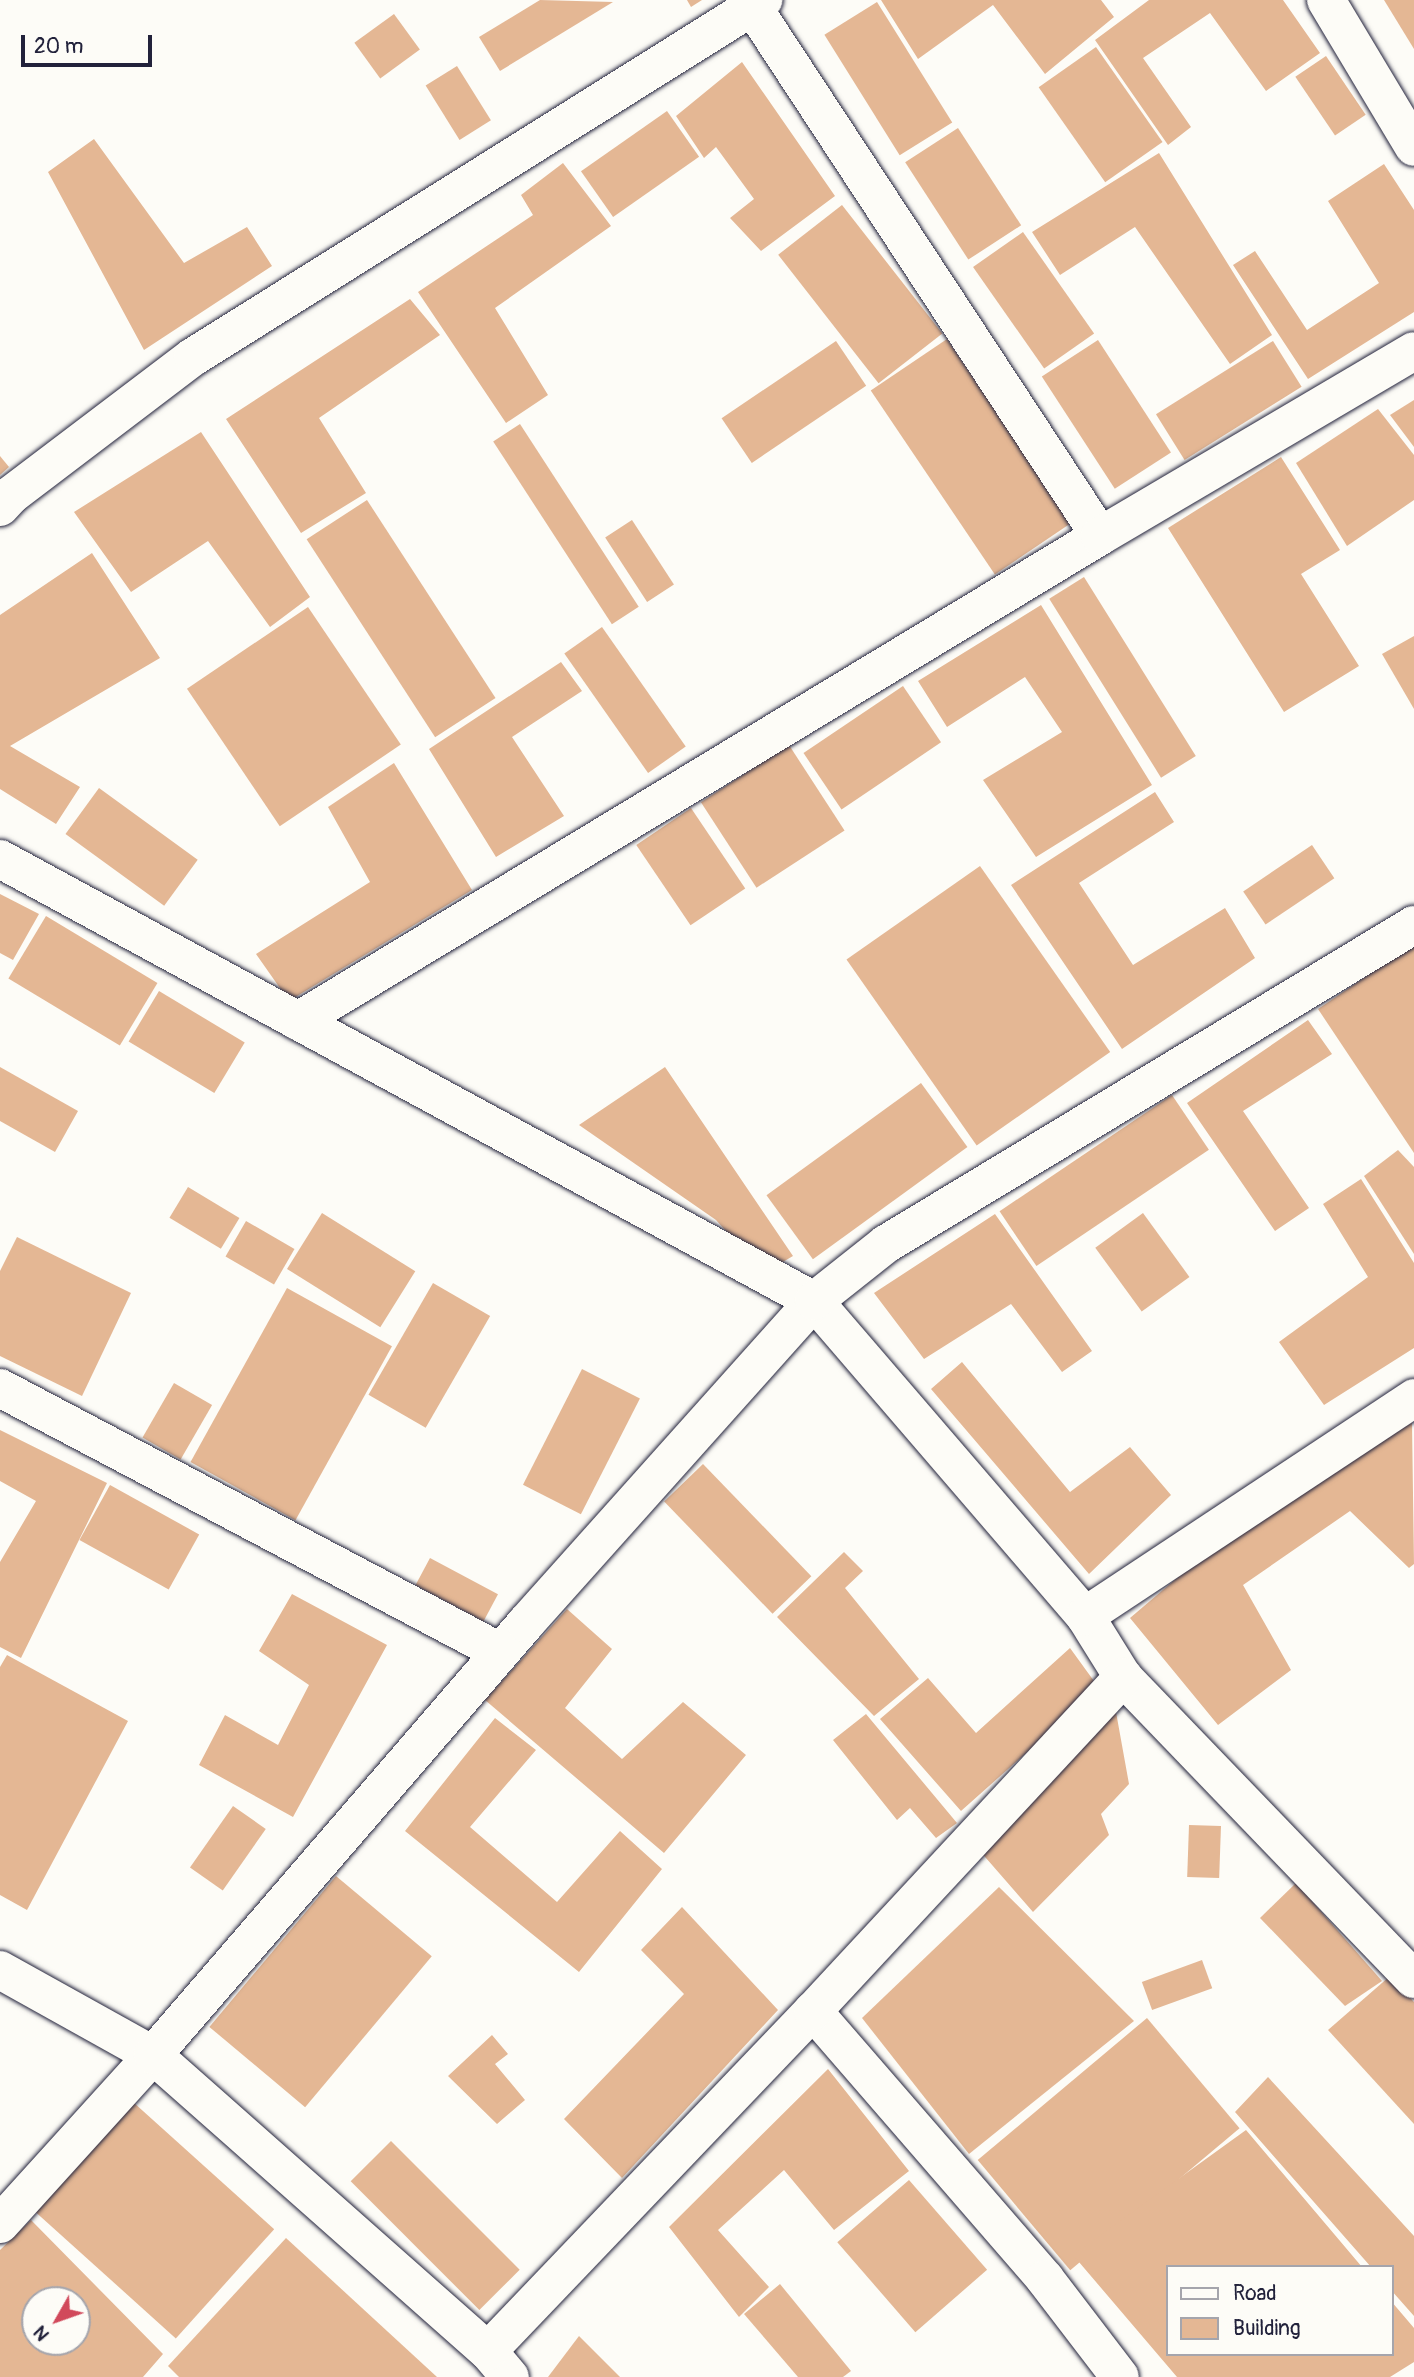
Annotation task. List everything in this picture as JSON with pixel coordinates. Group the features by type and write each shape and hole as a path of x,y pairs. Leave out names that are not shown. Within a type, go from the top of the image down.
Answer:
{"street":[{"path":"1326,0 1414,146"},
{"path":"0,507 11,495 193,357 757,3 1100,536"},
{"path":"298,1021 1100,536 1414,351"},
{"path":"0,859 814,1301 1085,1616 1124,1677 1408,1962"},
{"path":"0,2224 153,2055 500,1653 814,1301 886,1244 1414,925"},
{"path":"0,1388 500,1653"},
{"path":"1085,1616 1414,1398"},
{"path":"0,1970 153,2055 499,2364 813,2011 1124,1677"},
{"path":"813,2011 1045,2279 1120,2377"}],"building":[{"path":"540,0 613,2 500,71 479,37"},
{"path":"687,0 702,0 691,7"},
{"path":"881,0 1101,0 1114,17 1045,74 993,5 918,59"},
{"path":"1149,0 1283,0 1320,53 1266,91 1210,13 1143,58 1191,127 1168,145 1095,40"},
{"path":"1384,0 1414,0 1414,49"},
{"path":"877,2 952,122 900,155 824,35"},
{"path":"394,14 420,50 380,78 354,43"},
{"path":"1096,47 1163,142 1105,182 1039,87"},
{"path":"1326,56 1366,115 1335,136 1295,77"},
{"path":"742,62 835,196 761,251 730,218 754,199 716,147 704,158 676,116"},
{"path":"457,66 491,120 460,140 426,86"},
{"path":"667,111 699,157 613,217 581,171"},
{"path":"958,128 1021,225 968,260 905,162"},
{"path":"94,139 184,263 247,227 272,266 144,350 48,172"},
{"path":"1159,153 1272,335 1230,364 1135,227 1060,275 1032,232"},
{"path":"563,163 611,226 495,308 548,395 506,423 418,292 533,215 521,195"},
{"path":"1384,164 1414,210 1414,312 1308,379 1233,265 1255,251 1307,330 1379,283 1328,201"},
{"path":"842,205 942,333 879,383 778,255"},
{"path":"1023,232 1094,334 1044,369 973,267"},
{"path":"410,299 440,335 319,418 366,493 301,533 226,419"},
{"path":"947,339 1071,523 995,574 871,390"},
{"path":"1098,340 1171,452 1115,489 1042,376"},
{"path":"836,341 866,386 752,463 722,418"},
{"path":"1273,341 1302,387 1185,460 1156,414"},
{"path":"1414,400 1414,447 1390,415"},
{"path":"1378,409 1414,455 1414,500 1347,546 1296,463"},
{"path":"520,424 639,607 612,624 493,441"},
{"path":"201,432 310,597 270,627 208,541 131,592 74,512"},
{"path":"0,456 9,467 0,475"},
{"path":"1281,457 1340,550 1301,574 1359,666 1284,712 1168,528"},
{"path":"367,500 496,698 435,737 307,539"},
{"path":"632,520 674,585 647,602 605,537"},
{"path":"92,553 160,658 10,746 80,787 56,824 0,789 0,615"},
{"path":"1084,577 1196,756 1161,778 1049,599"},
{"path":"1041,605 1152,785 1036,857 983,780 1062,732 1025,677 947,727 918,681"},
{"path":"308,607 401,745 280,826 187,689"},
{"path":"602,627 686,747 648,773 564,653"},
{"path":"1414,636 1414,709 1382,654"},
{"path":"561,662 582,691 512,737 564,816 496,857 429,749"},
{"path":"903,686 941,742 842,809 804,753"},
{"path":"789,745 845,831 756,888 701,802"},
{"path":"394,763 472,890 289,1001 256,954 370,882 328,807"},
{"path":"99,788 198,860 164,906 65,834"},
{"path":"1155,792 1174,822 1079,883 1133,965 1225,908 1255,958 1122,1049 1011,885"},
{"path":"691,808 745,888 691,925 636,845"},
{"path":"1312,845 1334,878 1266,925 1243,891"},
{"path":"980,866 1110,1052 977,1145 846,959"},
{"path":"0,894 39,914 13,960 0,953"},
{"path":"46,916 157,983 120,1046 8,979"},
{"path":"1414,944 1414,1153 1318,1009"},
{"path":"159,991 245,1043 214,1093 129,1042"},
{"path":"1308,1020 1332,1054 1243,1111 1309,1208 1275,1231 1187,1103"},
{"path":"0,1067 78,1111 55,1152 0,1121"},
{"path":"665,1067 793,1256 764,1273 716,1220 579,1125"},
{"path":"921,1083 967,1147 813,1259 766,1195"},
{"path":"1172,1095 1209,1150 1036,1266 1000,1211"},
{"path":"1398,1150 1414,1167 1414,1254 1364,1176"},
{"path":"1361,1179 1414,1263 1414,1348 1324,1405 1279,1342 1368,1277 1323,1204"},
{"path":"188,1187 239,1218 221,1249 169,1218"},
{"path":"322,1213 415,1271 380,1327 287,1269"},
{"path":"1143,1213 1189,1277 1142,1312 1095,1248"},
{"path":"995,1214 1092,1351 1062,1372 1011,1304 924,1359 874,1293"},
{"path":"246,1221 294,1249 274,1285 226,1257"},
{"path":"17,1237 131,1293 82,1396 0,1356 0,1271"},
{"path":"433,1283 490,1316 426,1428 369,1395"},
{"path":"287,1288 392,1346 295,1520 191,1462"},
{"path":"962,1362 1070,1492 1130,1447 1171,1495 1089,1574 931,1389"},
{"path":"582,1369 640,1399 581,1514 523,1485"},
{"path":"174,1383 212,1405 181,1460 142,1438"},
{"path":"1412,1423 1414,1564 1409,1568 1350,1511 1243,1585 1291,1670 1218,1725 1130,1618 1217,1544 1345,1459"},
{"path":"0,1430 107,1483 21,1658 0,1647 0,1562 36,1501 0,1481"},
{"path":"703,1464 811,1576 773,1614 664,1502"},
{"path":"110,1485 199,1534 169,1590 79,1540"},
{"path":"844,1552 863,1571 845,1588 919,1679 874,1716 777,1617"},
{"path":"430,1558 498,1594 483,1622 415,1585"},
{"path":"292,1594 387,1645 293,1817 199,1765 225,1715 278,1745 309,1685 259,1651"},
{"path":"567,1609 612,1649 565,1708 622,1759 683,1702 746,1755 664,1853 485,1700"},
{"path":"1070,1648 1099,1688 961,1811 880,1719 928,1678 976,1733"},
{"path":"7,1655 128,1721 27,1910 0,1895 0,1667"},
{"path":"1116,1712 1129,1784 1101,1814 1109,1835 1033,1912 979,1850"},
{"path":"866,1714 957,1823 936,1838 910,1808 897,1820 833,1740"},
{"path":"495,1718 536,1750 470,1827 557,1902 620,1831 662,1869 579,1972 405,1831"},
{"path":"233,1806 266,1829 223,1890 190,1867"},
{"path":"1189,1825 1221,1826 1219,1878 1187,1877"},
{"path":"336,1876 432,1956 305,2107 209,2027"},
{"path":"1296,1883 1382,1981 1345,2006 1260,1918"},
{"path":"999,1887 1134,2021 969,2154 862,2018"},
{"path":"682,1907 778,2010 622,2178 564,2119 684,1994 641,1950"},
{"path":"1202,1960 1212,1988 1152,2010 1142,1982"},
{"path":"1390,1976 1414,2002 1414,2124 1328,2030"},
{"path":"1147,2018 1240,2128 1070,2270 978,2160"},
{"path":"492,2035 508,2054 495,2064 525,2100 497,2124 448,2076"},
{"path":"828,2069 909,2171 834,2230 784,2170 718,2230 769,2287 739,2317 669,2227"},
{"path":"1268,2077 1414,2236 1414,2316 1393,2292 1393,2265 1369,2265 1235,2112"},
{"path":"133,2102 274,2229 176,2338 35,2211"},
{"path":"1246,2130 1360,2265 1166,2265 1166,2356 1393,2356 1393,2303 1414,2328 1414,2362 1390,2377 1177,2377 1073,2255"},
{"path":"391,2141 520,2270 479,2310 351,2181"},
{"path":"909,2180 987,2270 915,2332 837,2242"},
{"path":"31,2220 163,2354 143,2377 0,2377 0,2250"},
{"path":"286,2238 437,2377 179,2377 168,2366"},
{"path":"780,2284 851,2371 843,2377 798,2377 744,2314"},
{"path":"579,2336 620,2377 548,2377"}]}
